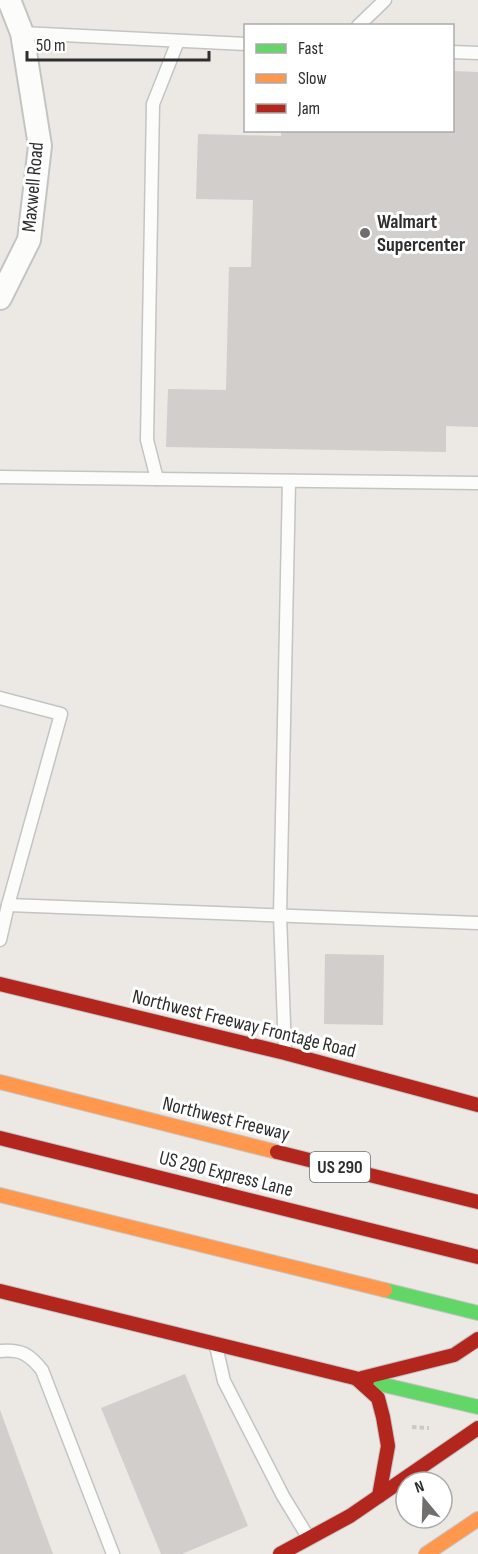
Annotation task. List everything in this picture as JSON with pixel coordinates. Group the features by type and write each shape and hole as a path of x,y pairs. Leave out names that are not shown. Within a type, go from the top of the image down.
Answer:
{"main road":[{"name":"Northwest Freeway Frontage Road","path":"0,984 285,1053 478,1105"},
{"name":"Northwest Freeway","path":"0,1082 478,1202"},
{"name":"US 290 Express Lane","path":"0,1138 478,1257"},
{"path":"0,1195 478,1313"},
{"path":"0,1291 478,1407"},
{"path":"357,1379 454,1355 478,1339"},
{"path":"357,1379 378,1398 383,1418 388,1446 379,1496"},
{"path":"280,1554 350,1516 478,1428"},
{"path":"426,1554 478,1519"}],"street":[{"name":"Maxwell Road","path":"0,298 29,240 40,146 22,33 9,0"}],"lane":[{"path":"360,24 385,0"},
{"path":"22,33 244,44"},
{"path":"157,478 147,440 153,104 178,41"},
{"path":"454,52 478,53"},
{"path":"0,477 478,483"},
{"path":"285,1053 280,915 288,481"},
{"path":"0,698 62,714 0,940"},
{"path":"8,905 478,923"},
{"path":"215,1344 224,1381 283,1496 309,1539"},
{"path":"0,1351 14,1350 31,1356 42,1370 113,1554"}],"path":[{"path":"406,1426 435,1428"}],"building":[{"name":"Walmart Supercenter","path":"454,71 478,72 478,427 446,426 446,452 166,447 168,389 226,390 229,267 251,267 253,200 196,199 198,134 281,136 281,132 454,132"},
{"path":"325,954 384,955 383,1025 324,1024"},
{"path":"185,1374 248,1526 182,1554 161,1554 101,1408"},
{"path":"0,1410 53,1554 0,1554"}],"traffic: fast":[{"path":"385,1290 478,1313"},
{"path":"367,1381 478,1407"}],"traffic: slow":[{"path":"0,1082 277,1152"},
{"path":"0,1195 385,1290"},
{"path":"426,1554 478,1519"}],"traffic: jam":[{"path":"0,984 285,1053 478,1105"},
{"path":"0,1138 478,1257"},
{"path":"277,1152 478,1202"},
{"path":"0,1291 367,1381"},
{"path":"362,1378 454,1355 478,1339"},
{"path":"357,1379 378,1398 383,1417 388,1446 379,1496"},
{"path":"280,1554 350,1516 478,1428"}],"place":[{"name":"Walmart Supercenter","path":"365,233"}]}
